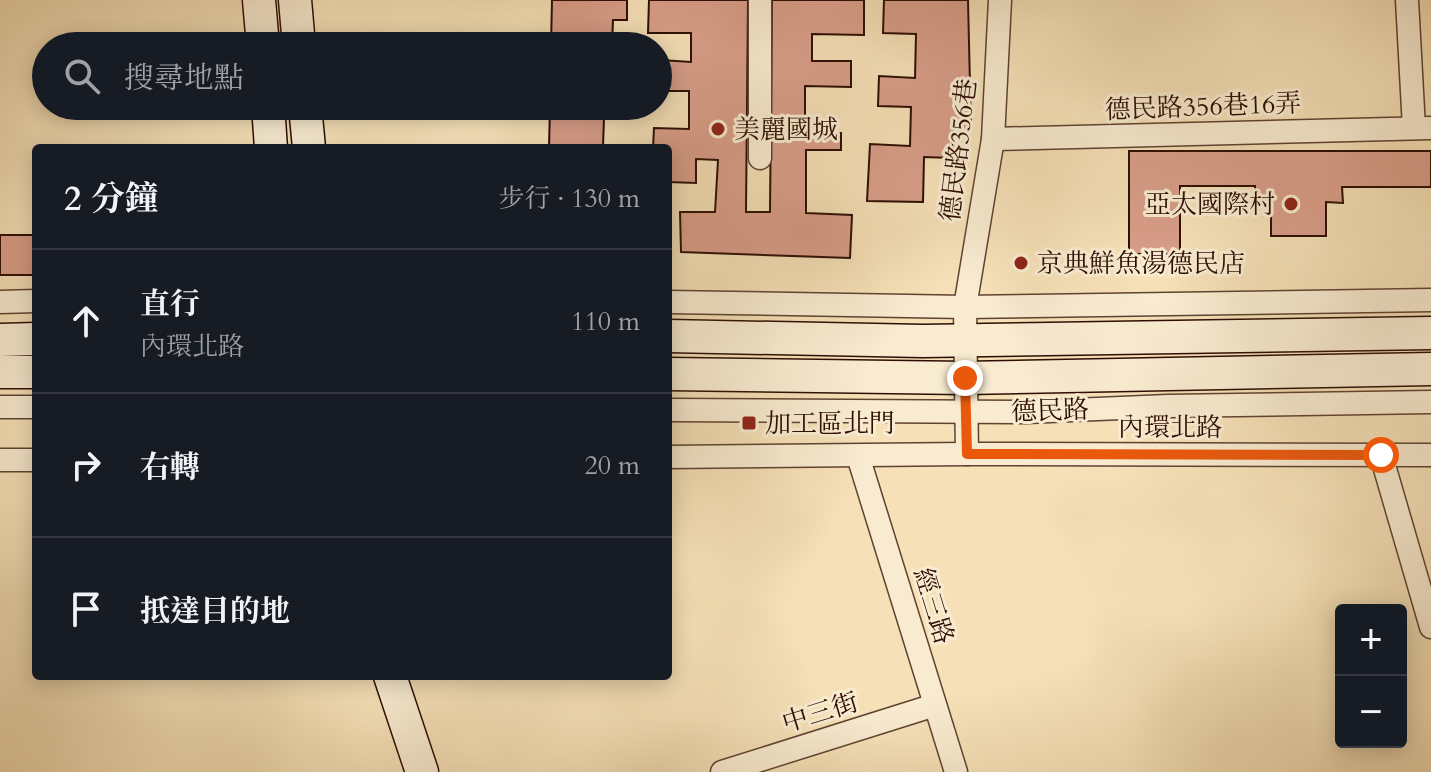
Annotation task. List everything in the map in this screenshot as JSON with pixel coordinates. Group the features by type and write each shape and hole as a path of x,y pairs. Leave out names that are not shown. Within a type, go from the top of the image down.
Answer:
{"street":[{"path":"259,0 262,32"},
{"path":"295,0 298,32"},
{"path":"760,0 760,158"},
{"name":"德民路356巷","path":"967,454 965,307 993,139 1000,0"},
{"path":"1407,0 1422,128"},
{"path":"269,120 271,144"},
{"path":"306,120 309,144"},
{"name":"德民路356巷16弄","path":"993,139 1422,128"},
{"path":"672,302 965,307 1431,300"},
{"path":"0,302 32,301"},
{"path":"672,336 965,340 1431,333"},
{"path":"0,340 32,339"},
{"name":"德民路","path":"672,374 965,378 1431,369"},
{"path":"0,372 32,372"},
{"name":"德民路","path":"672,410 1026,412 1168,406 1431,402"},
{"path":"0,407 32,407"},
{"path":"1381,455 1431,627"},
{"name":"內環北路","path":"672,457 1431,455"},
{"name":"經三路","path":"858,456 956,772"},
{"path":"0,460 32,460"},
{"path":"391,680 422,772"},
{"name":"中三街","path":"722,772 935,705"}],"building":[{"path":"552,0 627,0 627,20 613,20 613,32 551,32"},
{"name":"美麗國城","path":"649,0 748,0 746,212 770,212 772,0 864,0 864,35 812,34 812,61 851,61 851,87 805,86 805,133 841,133 841,150 806,150 806,213 852,215 850,258 681,252 680,212 715,212 718,160 696,159 696,183 672,182 672,144 653,144 654,128 689,129 689,91 672,91 672,61 691,62 691,33 648,32"},
{"name":"美麗國城","path":"884,0 968,0 971,129 953,128 952,158 924,157 923,202 867,201 870,144 910,146 911,107 878,106 879,76 915,78 916,34 883,33"},
{"path":"550,120 604,120 603,144 549,144"},
{"name":"亞太國際村","path":"1129,151 1431,151 1431,187 1342,187 1343,203 1326,202 1326,236 1271,236 1271,206 1255,206 1255,186 1180,186 1180,254 1129,254"},
{"path":"0,235 32,235 32,275 0,275"}],"place":[{"name":"美麗國城","path":"718,129"},
{"name":"亞太國際村","path":"1291,204"},
{"name":"京典鮮魚湯德民店","path":"1021,263"},
{"name":"加工區北門","path":"749,423"}],"route":[{"path":"965,378 967,454 1381,455"}]}
